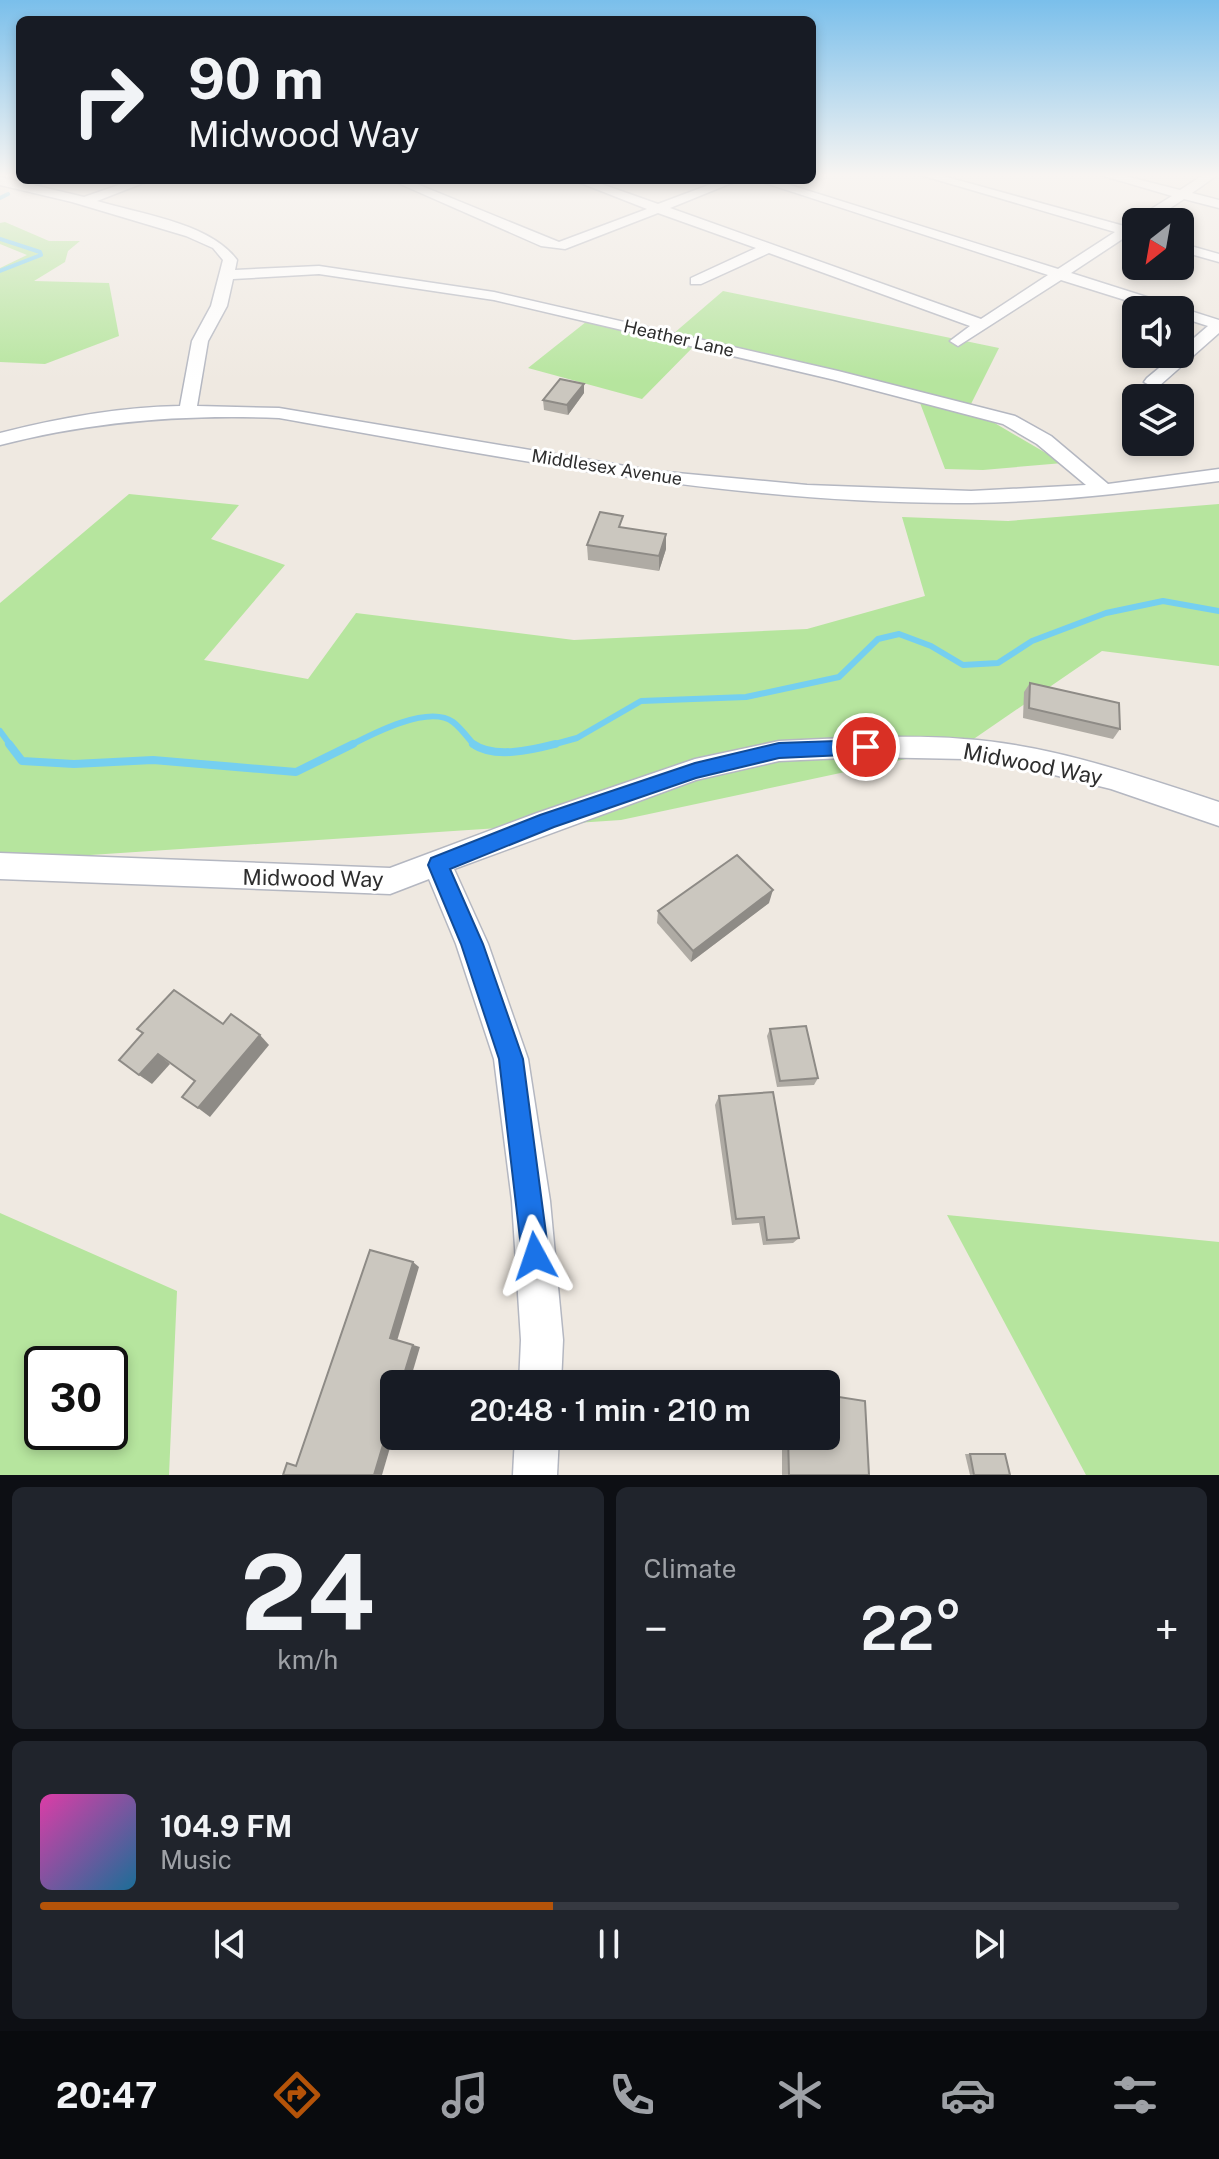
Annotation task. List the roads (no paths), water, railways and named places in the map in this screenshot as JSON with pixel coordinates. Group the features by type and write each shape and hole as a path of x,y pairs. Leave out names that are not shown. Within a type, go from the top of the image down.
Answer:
{"street":[{"path":"188,409 200,341 219,306 228,275 230,260 213,243"},
{"path":"546,243 560,246 569,243"},
{"path":"754,243 982,325"},
{"path":"959,243 1127,296"},
{"path":"958,341 1111,243"},
{"path":"696,281 768,248"},
{"path":"1194,251 1219,258"},
{"name":"Heather Lane","path":"228,275 319,270 466,292 614,322 838,376 1009,420 1044,440 1104,490"},
{"path":"1194,317 1219,325"},
{"path":"1153,382 1219,325"},
{"name":"Middlesex Avenue","path":"0,439 105,415 188,409 279,413 655,477 807,491 971,497 1104,490 1219,475"},
{"name":"Midwood Way","path":"0,866 390,881 547,821 695,770 779,751 866,747 965,749 1038,760 1112,778 1219,814"},
{"path":"438,865 472,944 511,1059 532,1216 542,1340 541,1370"},
{"path":"535,1475 536,1450"}],"waterway":[{"path":"0,271 41,255 12,243"},
{"path":"548,746 577,738 641,701 746,697 839,677 878,639 899,634 931,646 963,665 998,663 1032,641 1106,613 1163,601 1219,611"},
{"path":"349,746 401,723 430,716 453,722 474,744"},
{"path":"0,731 11,746"},
{"path":"9,744 22,761 74,764 153,760 296,772 353,744"},
{"path":"474,744 502,752 555,744"}]}
